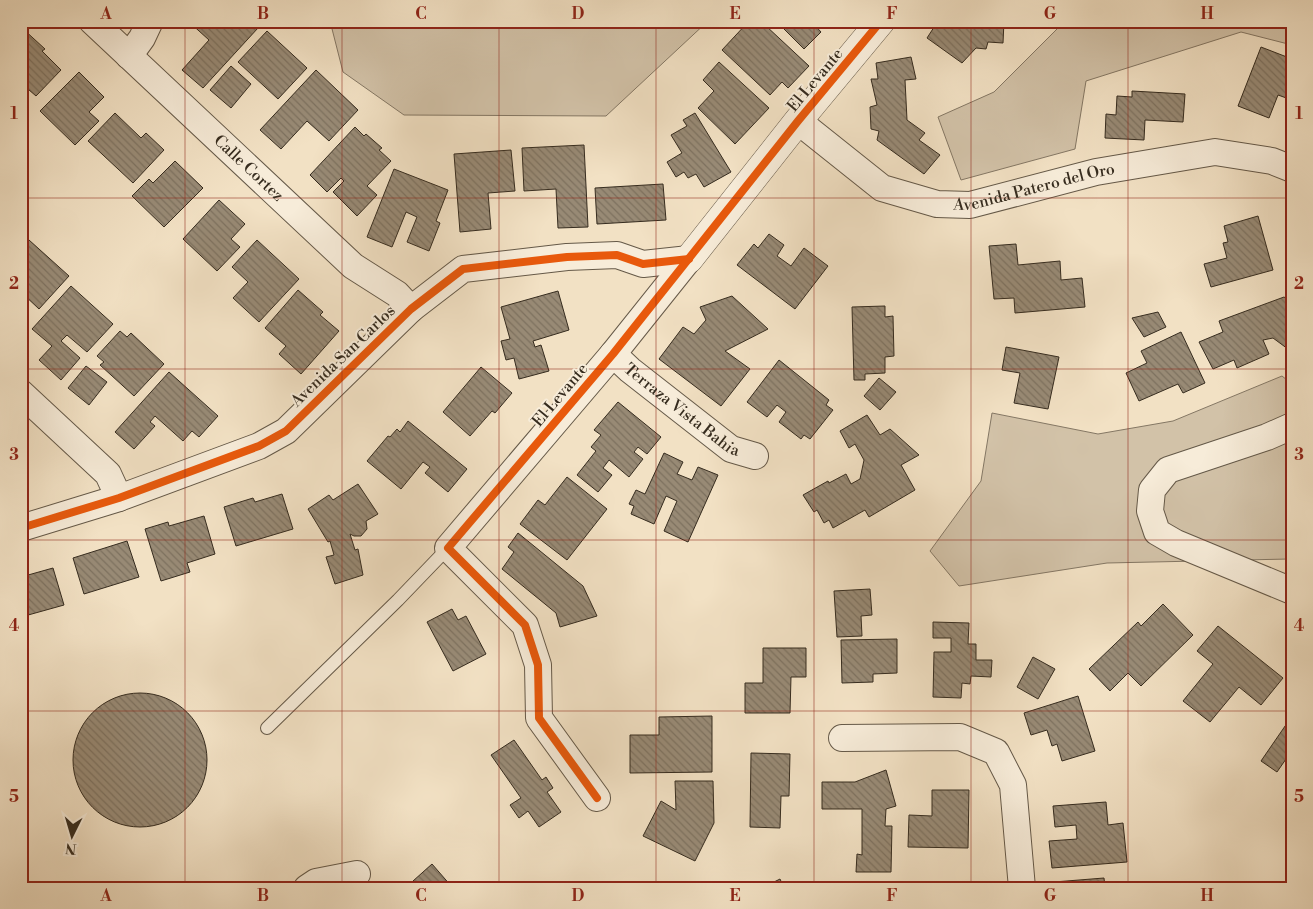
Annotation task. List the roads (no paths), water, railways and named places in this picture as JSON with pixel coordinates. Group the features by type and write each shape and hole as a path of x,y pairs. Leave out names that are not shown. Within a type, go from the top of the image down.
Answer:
{"street":[{"name":"Calle Cortez","path":"92,21 353,266 397,294 411,309"},
{"path":"129,56 142,38 150,21"},
{"name":"El Levante","path":"448,548 613,354 881,21"},
{"name":"Avenida Patero del Oro","path":"798,122 882,188 937,204 970,205 1096,172 1215,152 1272,161 1292,169"},
{"name":"Avenida San Carlos","path":"21,528 119,498 259,446 286,430 411,309 463,269 567,257 617,255 643,264 689,259"},
{"name":"Terraza Vista Bahia","path":"613,354 630,370 731,449 755,456"},
{"path":"21,393 108,474 119,498"},
{"path":"1292,426 1267,437 1168,470 1152,490 1150,511 1157,532 1176,543 1292,591"},
{"path":"448,548 525,625 538,665 539,718 596,798"},
{"path":"842,738 960,737 996,752 1013,784 1022,888"},
{"path":"307,888 316,882 357,874"}],"lane":[{"path":"267,728 398,600 448,548"}]}
